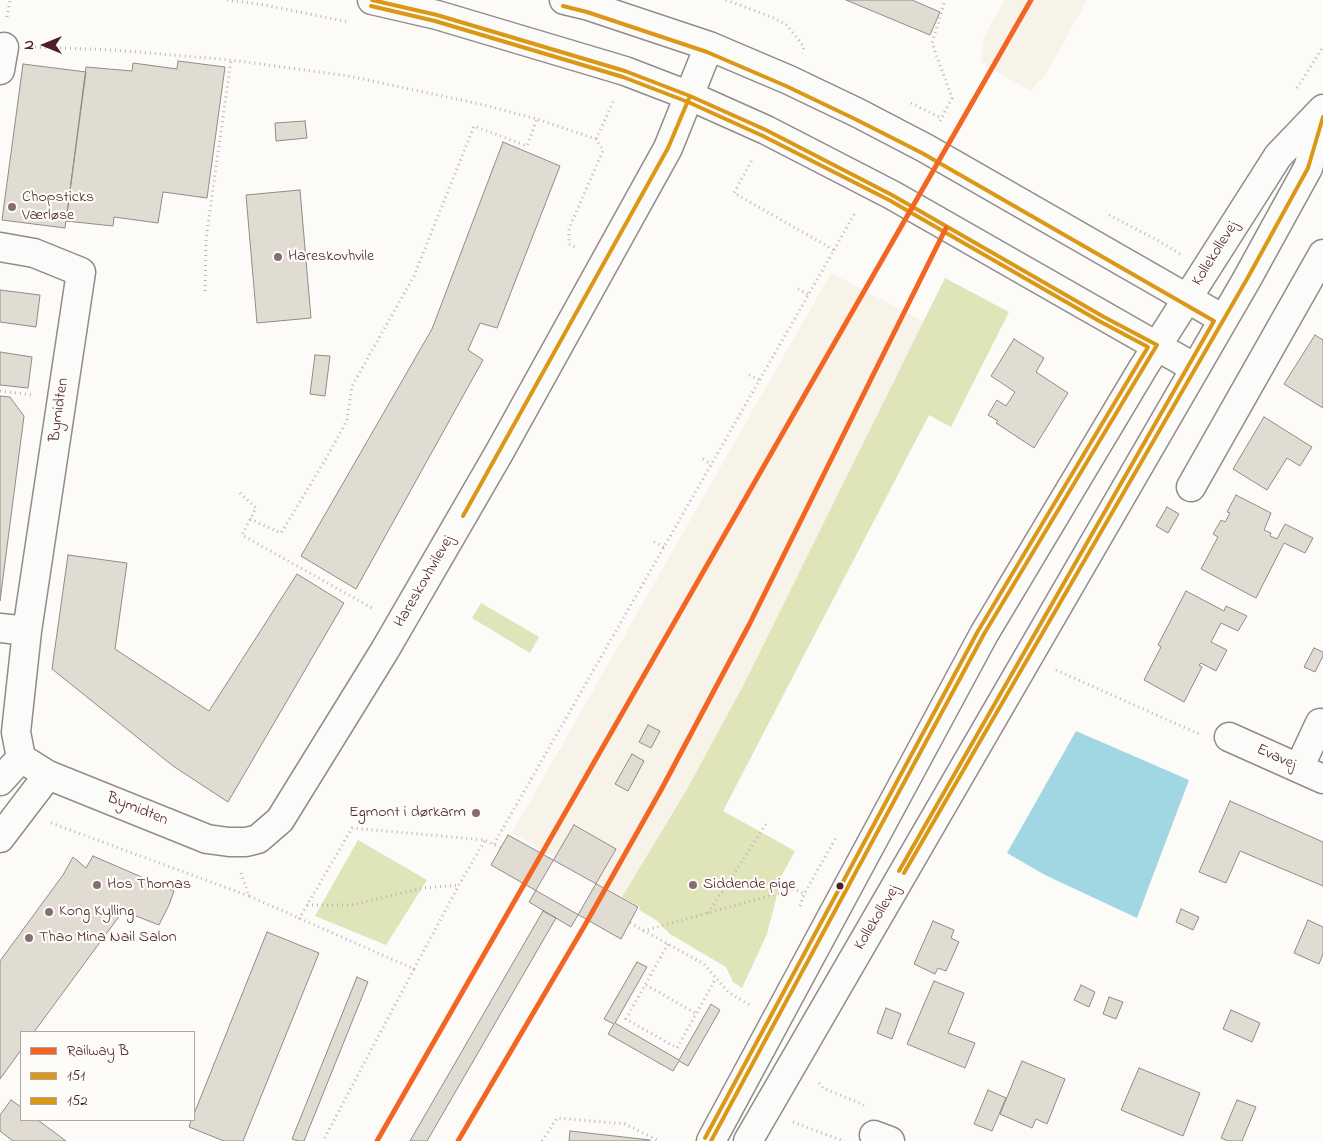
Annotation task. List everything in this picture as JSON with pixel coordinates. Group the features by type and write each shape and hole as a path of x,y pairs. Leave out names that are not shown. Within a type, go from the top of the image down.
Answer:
{"street":[{"path":"372,0 437,15 616,68 690,96 827,160 1195,368"},
{"path":"564,0 589,6 709,46 789,80 858,113 925,148 1223,319"},
{"name":"Hareskovhvilevej","path":"258,839 280,820 385,650 499,453 668,148 709,46"},
{"name":"Kollekollevej","path":"711,1141 984,634 1157,345 1278,156 1323,109"},
{"name":"Kollekollevej","path":"748,1141 1195,368 1308,168 1323,118"},
{"name":"Bymidten","path":"0,247 34,253 81,272 27,632 16,732 21,758 48,776 207,838 229,842 246,842 258,839"},
{"path":"1191,487 1323,254"},
{"path":"0,628 27,632"},
{"path":"1311,774 1320,723"},
{"name":"Evavej","path":"1229,737 1311,774"},
{"path":"0,781 21,758"},
{"path":"0,838 19,811 48,776"}],"path":[{"path":"726,0 788,25 804,47 800,56"},
{"path":"946,0 932,43 952,98"},
{"path":"2,58 113,50 231,60 349,76 424,91 537,119 596,139 603,151 568,228 569,244 604,263"},
{"path":"205,291 206,240 231,60"},
{"path":"596,139 613,102"},
{"path":"250,519 281,534 331,450 347,420 352,386 414,276 474,126 528,146 537,119"},
{"path":"752,160 734,194 834,250"},
{"path":"494,844 809,295 858,206"},
{"path":"798,289 809,295"},
{"path":"749,375 759,380"},
{"path":"703,459 712,464"},
{"path":"240,492 256,508 242,535 353,597"},
{"path":"654,542 664,547"},
{"path":"1028,657 1203,736 1229,737"},
{"path":"19,811 249,896 414,969"},
{"path":"708,913 768,821"},
{"path":"299,919 352,828 485,840 501,848"},
{"path":"324,1141 459,884 485,840"},
{"path":"229,842 249,896"},
{"path":"306,905 351,904 424,888 459,884"},
{"path":"643,931 794,889 836,911"},
{"path":"630,923 704,964 728,992 751,1006"},
{"path":"668,944 626,1019 677,1048 716,978"},
{"path":"646,985 697,1014"},
{"path":"824,1088 865,1106 882,1138"},
{"path":"542,1141 557,1118 625,1124 659,1141"},
{"path":"788,1120 843,1141"}],"shaded area":[{"path":"1005,0 1087,0 1046,74 1030,91 981,62 984,37"},
{"path":"831,273 924,322 745,682 686,791 622,897 512,833"}],"green space":[{"path":"945,278 1009,312 951,427 929,415 723,811 795,851 782,875 767,934 742,988 733,982 726,967 670,934 656,920 639,910 640,907 622,897 686,791 745,682"},
{"path":"481,603 539,637 530,653 472,618"},
{"path":"358,840 427,880 386,945 315,916"}],"water":[{"path":"1076,731 1189,780 1137,918 1045,875 1007,853"}],"building":[{"path":"846,0 912,0 940,12 930,35"},
{"path":"178,61 225,67 207,198 163,192 158,223 114,217 113,226 66,221 86,67 132,71 133,63 177,69"},
{"path":"23,64 86,72 65,228 2,220"},
{"path":"305,121 307,138 276,141 275,123"},
{"path":"503,142 560,166 497,328 480,323 468,350 483,360 356,589 301,556 432,329"},
{"name":"Hareskovhvile","path":"300,190 311,318 257,323 246,195"},
{"path":"0,290 40,295 36,327 0,322"},
{"path":"1315,335 1323,340 1323,408 1284,384"},
{"path":"1014,339 1044,358 1036,372 1068,393 1034,448 996,423 998,421 988,415 997,400 1006,406 1015,392 991,376"},
{"path":"0,352 32,357 28,388 0,385"},
{"path":"315,355 330,356 325,396 310,394"},
{"path":"0,396 10,397 24,416 0,601"},
{"path":"1264,417 1312,447 1300,466 1287,458 1267,490 1233,469"},
{"path":"1236,495 1271,513 1264,530 1271,533 1270,536 1277,539 1285,524 1313,538 1305,553 1284,543 1256,598 1201,569 1218,537 1213,534 1221,520 1225,522 1230,513 1227,512"},
{"path":"1167,507 1179,514 1168,533 1156,526"},
{"path":"68,555 127,563 115,649 209,711 297,574 344,603 228,802 173,766 52,669"},
{"path":"1186,591 1224,611 1226,606 1247,616 1238,631 1221,623 1211,642 1227,650 1216,671 1201,663 1199,665 1202,667 1184,702 1144,680 1161,647 1158,645"},
{"path":"1314,648 1323,652 1315,672 1304,667"},
{"path":"648,725 660,731 651,748 639,742"},
{"path":"632,754 644,761 628,791 615,784"},
{"path":"1230,801 1323,842 1323,886 1240,851 1226,883 1199,872"},
{"path":"574,825 616,849 571,927 529,902"},
{"path":"508,835 638,907 621,939 491,865"},
{"path":"93,856 174,891 159,925 123,911 35,1031 20,1031 20,1051 0,1079 0,961 63,875 73,857 86,868"},
{"path":"1181,909 1199,917 1193,930 1176,922"},
{"path":"543,911 556,918 427,1141 410,1141"},
{"path":"1308,920 1323,927 1323,954 1319,964 1294,953"},
{"path":"933,921 954,930 951,938 959,942 946,971 938,968 935,974 914,964"},
{"path":"267,932 319,953 243,1141 224,1141 189,1127 191,1121 195,1121 195,1112"},
{"path":"637,962 647,967 615,1023 679,1060 711,1004 720,1010 688,1066 679,1061 673,1071 608,1034 614,1024 604,1019"},
{"path":"357,977 368,982 304,1141 292,1139"},
{"path":"934,981 964,993 948,1033 975,1043 965,1068 907,1044"},
{"path":"1081,985 1095,992 1089,1007 1074,1000"},
{"path":"1109,997 1123,1002 1116,1019 1103,1014"},
{"path":"886,1008 901,1014 892,1039 877,1033"},
{"path":"1231,1010 1260,1023 1252,1042 1223,1029"},
{"path":"1022,1061 1065,1079 1047,1124 1036,1119 1032,1128 1000,1114"},
{"path":"1139,1068 1200,1093 1183,1136 1121,1110"},
{"path":"988,1090 1006,1098 992,1131 974,1124"},
{"path":"11,1100 20,1106 20,1121 39,1121 66,1141 13,1141 0,1131 0,1115"},
{"path":"1237,1100 1256,1107 1242,1141 1228,1141 1221,1138"},
{"path":"570,1131 650,1140 650,1141 569,1141"}],"rail line":[{"name":"B","path":"377,1141 1031,0"},
{"name":"B","path":"458,1141 585,925 661,790 749,625 946,228"}],"transit line":[{"name":"151","path":"372,0 437,15 625,71 690,96 766,130 892,195 1104,317 1157,345 984,634 711,1141"},
{"name":"152","path":"371,6 435,21 623,77 688,102 763,136 889,200 1148,347 978,631 705,1138"},
{"name":"152","path":"563,6 587,12 707,52 786,86 855,119 922,153 1214,321 899,871"},
{"name":"151","path":"463,516 668,148 690,96"},
{"name":"151","path":"904,873 1247,279 1308,168 1323,117"}],"place":[{"name":"Chopsticks Værløse","path":"12,207"},
{"name":"Hareskovhvile","path":"278,257"},
{"name":"Egmont i dørkarm","path":"476,813"},
{"name":"Hos Thomas","path":"97,885"},
{"name":"Siddende pige","path":"693,885"},
{"name":"Kong Kylling","path":"49,912"},
{"name":"Thao Mina Nail Salon","path":"29,938"}]}
